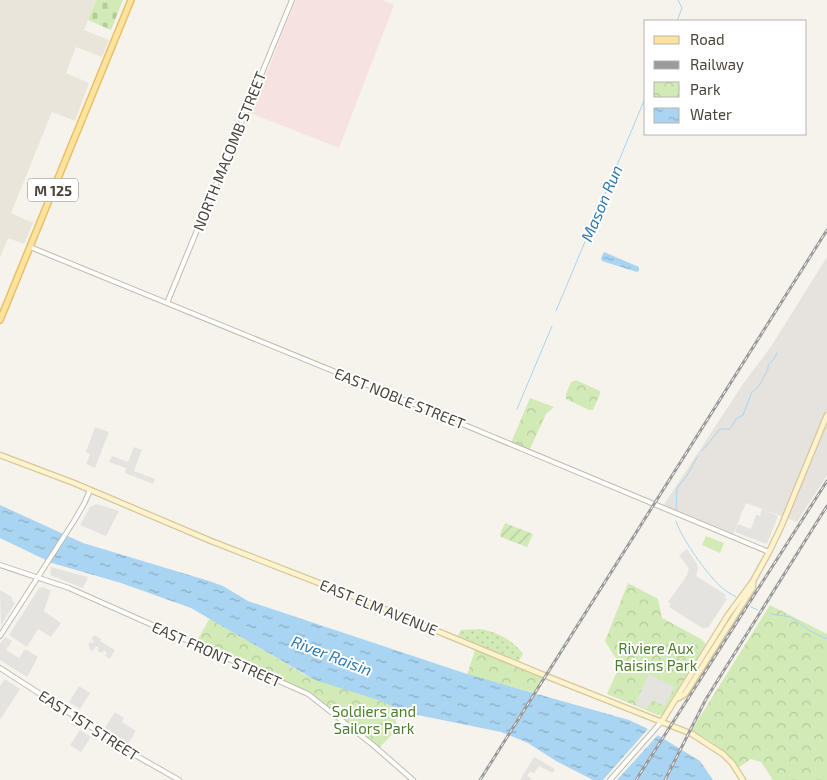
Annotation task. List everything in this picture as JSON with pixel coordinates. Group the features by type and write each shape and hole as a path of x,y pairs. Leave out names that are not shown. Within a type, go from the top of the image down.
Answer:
{"main road":[{"name":"M 125","path":"0,320 131,0"},
{"path":"662,721 678,699 681,689 769,552 827,415"},
{"name":"EAST ELM AVENUE","path":"0,455 692,734 716,748 732,764 742,780"}],"street":[{"name":"NORTH MACOMB STREET","path":"166,303 292,0"},
{"name":"EAST NOBLE STREET","path":"30,247 432,411 769,552"},
{"path":"0,636 66,533 90,490"},
{"name":"EAST FRONT STREET","path":"0,565 69,588 308,694 373,745 413,780"},
{"name":"EAST 1ST STREET","path":"0,668 128,751 178,780"},
{"path":"610,780 662,721"}],"shaded area":[{"path":"0,0 96,0 84,30 109,40 102,57 76,47 66,73 89,83 75,121 52,112 11,213 33,223 24,244 8,238 0,258"},
{"path":"296,0 382,0 394,5 339,148 250,113"},
{"path":"827,257 827,475 797,522 746,503 733,535 663,506 743,384 772,345"},
{"path":"95,427 109,432 95,468 86,464 90,454 86,452"},
{"path":"134,447 142,450 134,471 155,479 153,484 125,473 126,468 109,462 112,456 128,462"},
{"path":"97,504 119,511 106,536 80,525 90,507"},
{"path":"762,509 778,516 767,544 735,532 738,524 751,529 756,515 760,516"},
{"path":"687,549 697,564 696,576 726,595 724,598 727,599 708,628 704,629 669,607 671,604 668,602 688,574 689,569 679,555"},
{"path":"51,567 88,577 83,588 50,575"},
{"path":"39,588 51,590 44,611 61,623 51,637 38,629 27,647 9,635"},
{"path":"0,590 12,597 12,601 15,603 1,625"},
{"path":"94,635 115,650 110,659 105,656 107,653 104,650 102,653 97,651 99,648 96,646 93,651 89,649 88,645 90,642 93,643 94,641 91,640"},
{"path":"5,637 12,641 6,650 19,658 25,649 38,657 27,677 0,660 0,644"},
{"path":"649,674 674,687 665,706 651,700 647,709 635,704"},
{"path":"5,679 20,689 0,720 0,686"},
{"path":"79,686 90,693 80,709 69,702"},
{"path":"115,712 124,718 122,722 136,731 128,744 104,729"},
{"path":"80,730 91,737 81,752 70,745"},
{"path":"534,757 555,769 553,773 539,766 534,773 530,772 527,776 531,778 530,780 520,780"}],"green space":[{"path":"96,0 123,0 111,30 88,20"},
{"path":"576,380 600,391 593,410 589,410 566,399 571,382"},
{"path":"530,398 554,407 546,414 530,449 526,450 511,443"},
{"path":"505,523 533,534 527,547 501,537 500,534"},
{"path":"706,536 724,543 720,553 702,545"},
{"name":"Riviere Aux Raisins Park","path":"628,583 658,599 662,618 701,639 706,644 662,715 607,694 620,665 605,641"},
{"path":"770,605 827,634 827,780 773,780 761,762 751,759 738,768 717,746 691,731"},
{"name":"Soldiers and Sailors Park","path":"210,618 305,675 381,701 395,708 392,712 396,723 390,737 378,749 308,694 195,644"},
{"path":"480,629 492,632 514,645 523,654 519,661 458,636 461,630"},
{"path":"476,647 546,676 535,693 467,675"}],"water":[{"path":"604,252 639,267 639,271 602,261 601,258"},
{"name":"River Raisin","path":"0,505 83,543 209,581 223,586 248,601 467,674 629,720 646,728 700,761 713,780 593,780 556,761 528,743 501,732 403,712 381,701 315,680 191,608 121,583 52,563 0,538"}],"pier":[{"path":"648,729 658,735 617,780 603,780"}],"waterway":[{"name":"Mason Run","path":"677,20 682,8 678,0"},
{"name":"Mason Run","path":"556,311 644,101"},
{"name":"Mason Run","path":"517,409 552,326"},
{"path":"702,451 720,429 730,429 736,419 743,415 752,392 759,386 768,369 768,365 777,353"},
{"path":"676,510 677,488 698,456"},
{"name":"Mason Run","path":"676,521 689,546 708,573 722,588 736,597"},
{"name":"Mason Run","path":"751,607 758,610"},
{"name":"Mason Run","path":"771,614 791,617 810,631 827,639"}],"railway":[{"path":"480,780 827,230"},
{"path":"636,780 827,481"},
{"path":"665,780 706,699 827,506"}]}
